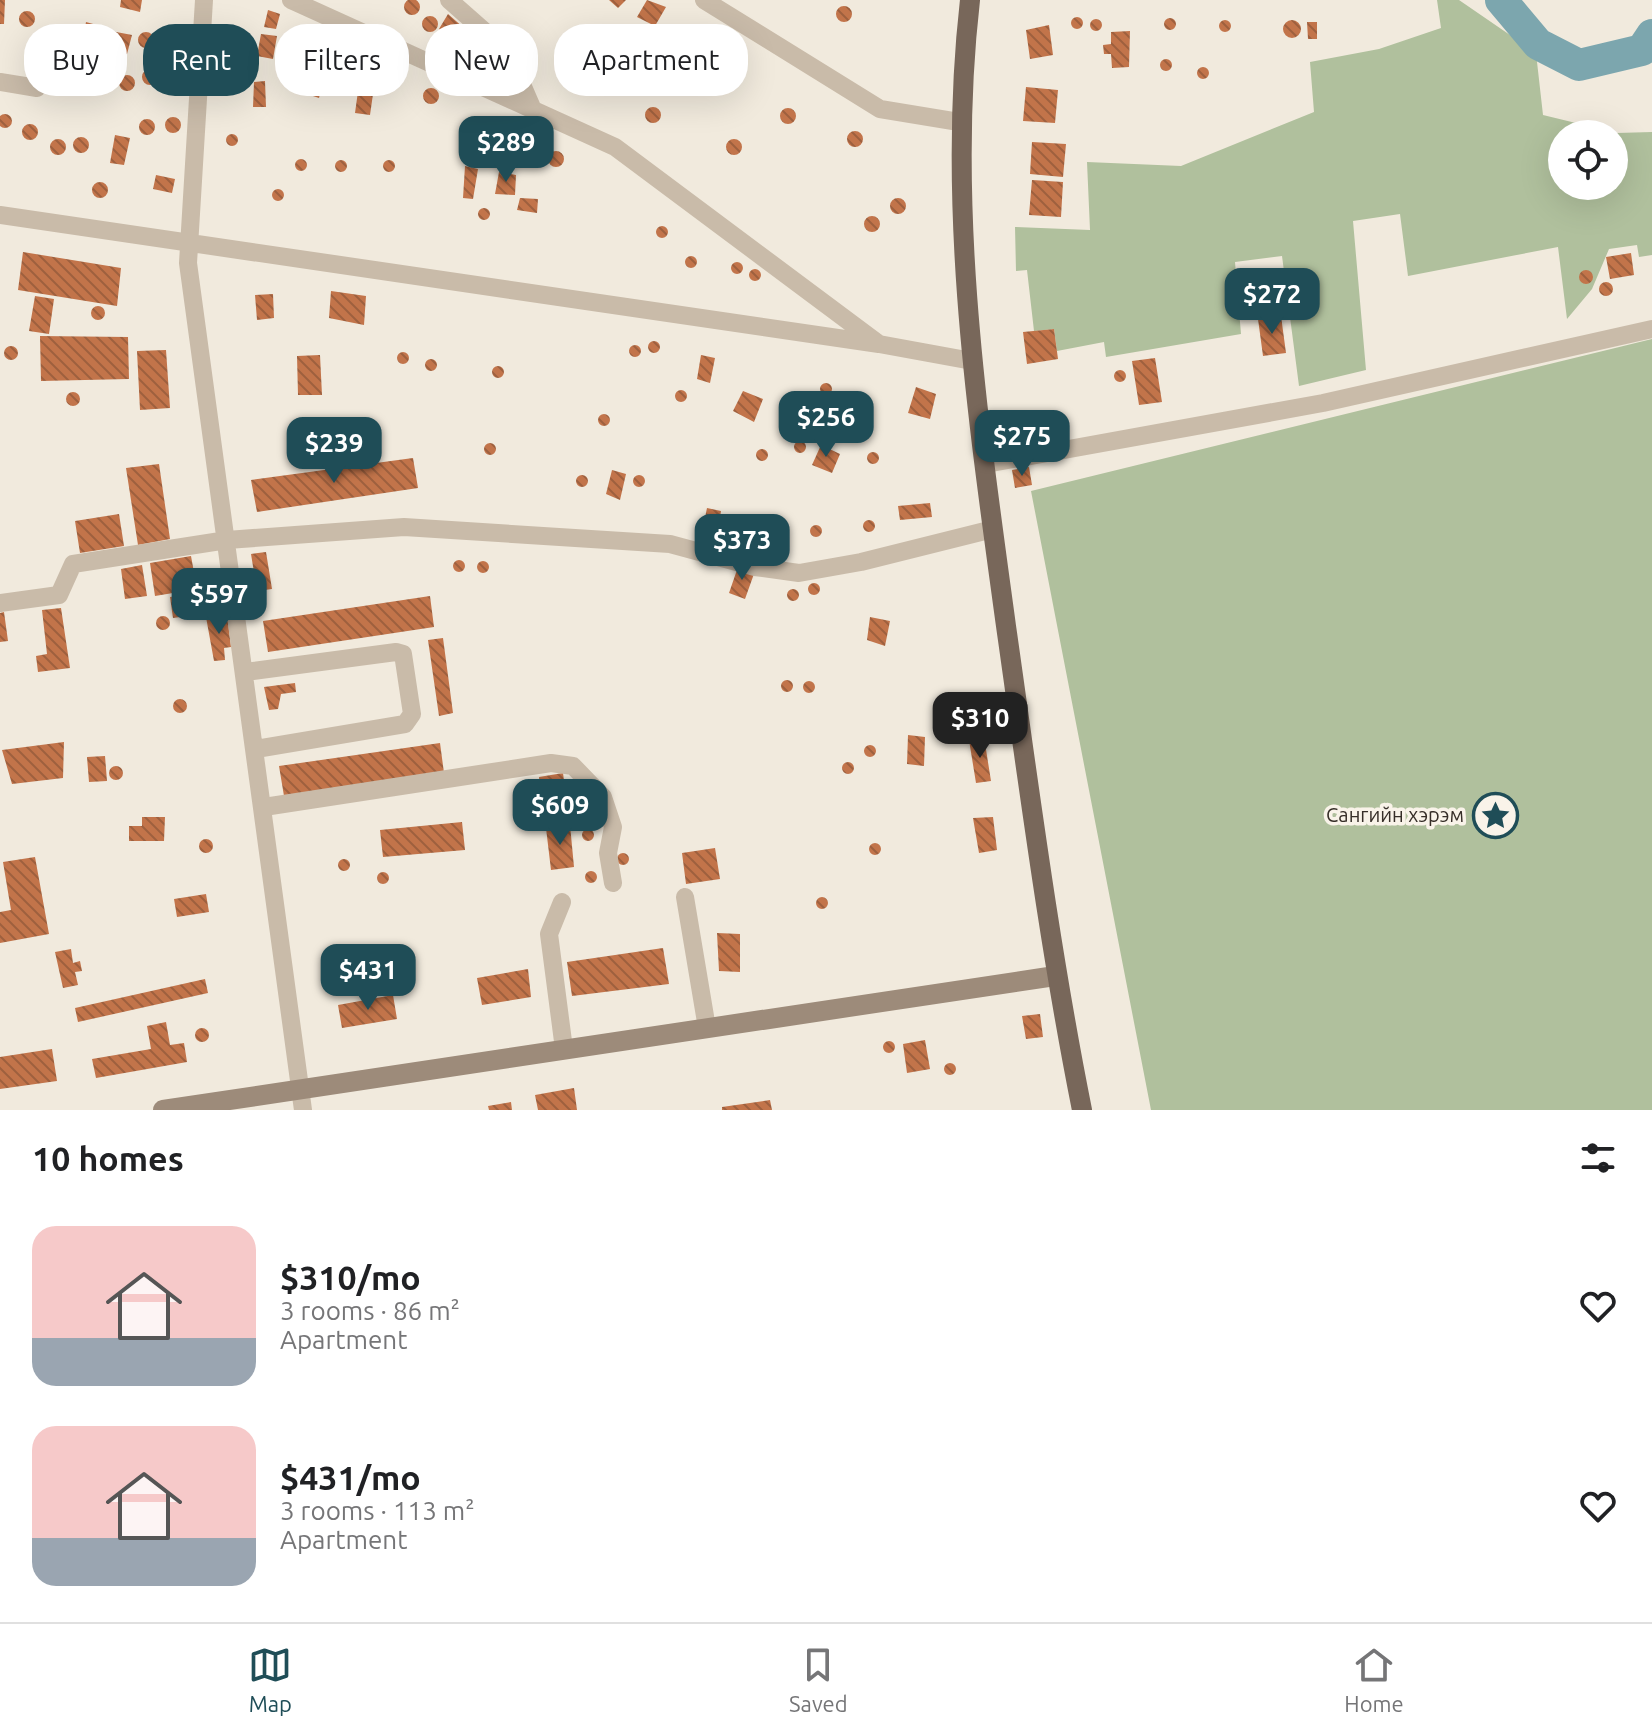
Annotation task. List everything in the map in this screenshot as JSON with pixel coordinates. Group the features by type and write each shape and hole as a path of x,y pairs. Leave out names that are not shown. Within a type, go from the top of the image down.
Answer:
{"main road":[{"path":"970,0 959,122 972,361 1055,976 1082,1110"},
{"path":"163,1110 1055,976"}],"street":[{"path":"204,0 188,263 246,672 303,1110"},
{"path":"291,0 615,147 879,344"},
{"path":"449,0 508,52 534,112"},
{"path":"704,0 880,109 959,122"},
{"path":"0,82 24,86"},
{"path":"0,215 879,344 972,361"},
{"path":"986,464 1323,403 1652,329"},
{"path":"0,603 59,595 73,564 227,540 404,527 670,544 755,567 799,573 861,562 993,529"},
{"path":"246,672 396,652 403,654 412,714 405,724 256,749"},
{"path":"264,807 551,763 573,766 603,797 613,827 608,853 613,883"},
{"path":"685,897 707,1028"},
{"path":"562,902 549,934 564,1049"}],"green space":[{"path":"1437,0 1459,0 1536,53 1543,115 1564,120 1548,120 1548,200 1628,200 1628,133 1652,132 1652,255 1639,257 1637,245 1609,249 1592,289 1567,319 1558,247 1408,276 1400,214 1353,221 1366,370 1299,386 1282,256 1235,262 1241,334 1106,357 1104,342 1057,351 1054,329 1034,331 1027,270 1016,271 1015,227 1090,230 1087,162 1181,166 1314,112 1310,62 1379,49 1441,28"},
{"path":"1652,339 1652,1110 1151,1110 1031,491"}],"building":[{"path":"412,-1 420,7 412,15 404,7"},
{"path":"0,0 5,0 4,24 0,24"},
{"path":"121,0 142,0 140,12 120,7"},
{"path":"609,0 626,0 618,8"},
{"path":"647,0 666,7 656,24 637,17"},
{"path":"844,6 852,14 844,22 836,14"},
{"path":"268,10 280,14 275,29 264,27"},
{"path":"27,11 34,16 33,24 21,25 21,13"},
{"path":"448,14 459,24 442,24"},
{"path":"1077,17 1083,23 1077,29 1071,23"},
{"path":"424,18 436,18 438,24 425,24 424,30"},
{"path":"1170,18 1176,24 1170,30 1164,24"},
{"path":"1096,19 1102,25 1096,31 1090,25"},
{"path":"1225,20 1231,26 1225,32 1219,26"},
{"path":"1292,20 1301,29 1292,38 1283,29"},
{"path":"1307,22 1317,22 1317,39 1308,39"},
{"path":"1049,25 1053,55 1030,59 1026,30"},
{"path":"1130,31 1129,67 1112,68 1111,54 1104,54 1103,45 1111,44 1111,32"},
{"path":"143,33 143,47 138,40"},
{"path":"127,34 132,35 127,54"},
{"path":"261,34 275,36 273,59 259,56"},
{"path":"1166,59 1172,65 1166,71 1160,65"},
{"path":"1203,67 1209,73 1203,79 1197,73"},
{"path":"127,75 134,80 133,89 127,91"},
{"path":"265,81 266,107 253,107 253,96 259,96 259,82"},
{"path":"1026,87 1058,90 1055,123 1023,121"},
{"path":"425,93 425,96 439,96 431,104 423,96"},
{"path":"357,96 373,96 370,115 355,113"},
{"path":"653,107 661,115 653,123 645,115"},
{"path":"788,108 794,110 794,122 788,124 782,122 780,116 782,110"},
{"path":"0,116 10,116 10,126 0,126"},
{"path":"173,117 179,119 179,131 173,133 167,131 165,125 167,119"},
{"path":"147,119 153,121 153,133 147,135 141,133 139,127 141,121"},
{"path":"30,124 36,126 36,138 30,140 24,138 22,132 24,126"},
{"path":"855,131 863,139 855,147 847,139"},
{"path":"232,134 238,140 232,146 226,140"},
{"path":"115,135 130,138 124,165 110,163"},
{"path":"81,137 87,139 87,151 81,153 75,151 73,145 75,139"},
{"path":"58,139 64,141 64,153 58,155 52,153 50,147 52,141"},
{"path":"734,139 742,147 734,155 726,147"},
{"path":"1032,142 1066,144 1063,177 1030,174"},
{"path":"556,151 562,153 562,165 556,167 550,165 548,159 550,153"},
{"path":"301,159 307,165 301,171 295,165"},
{"path":"341,160 347,166 341,172 335,166"},
{"path":"389,160 395,166 389,172 383,166"},
{"path":"465,166 478,169 473,199 463,198"},
{"path":"499,172 516,175 515,195 495,194"},
{"path":"156,175 175,179 172,193 153,189"},
{"path":"1032,180 1063,182 1061,217 1029,215"},
{"path":"100,182 106,184 106,196 100,198 94,196 92,190 94,184"},
{"path":"278,189 284,195 278,201 272,195"},
{"path":"520,198 538,199 537,213 517,210"},
{"path":"898,198 906,206 898,214 890,206"},
{"path":"484,208 490,214 484,220 478,214"},
{"path":"872,216 878,218 878,230 872,232 866,230 864,224 866,218"},
{"path":"662,226 668,232 662,238 656,232"},
{"path":"23,252 121,268 117,306 18,290"},
{"path":"1631,253 1634,275 1610,279 1606,257"},
{"path":"691,256 697,262 691,268 685,262"},
{"path":"737,262 743,268 737,274 731,268"},
{"path":"755,269 761,275 755,281 749,275"},
{"path":"1586,270 1593,277 1586,284 1579,277"},
{"path":"1606,282 1613,289 1606,296 1599,289"},
{"path":"331,291 366,296 364,325 329,318"},
{"path":"273,294 274,318 257,320 255,295"},
{"path":"35,296 54,299 49,334 29,331"},
{"path":"98,306 105,313 98,320 91,313"},
{"path":"1281,316 1286,353 1263,356 1258,319"},
{"path":"1054,329 1058,359 1027,364 1023,332"},
{"path":"40,336 128,337 129,379 41,381"},
{"path":"654,341 660,347 654,353 648,347"},
{"path":"635,345 641,351 635,357 629,351"},
{"path":"11,346 18,353 11,360 4,353"},
{"path":"166,350 170,408 140,410 137,351"},
{"path":"403,352 409,358 403,364 397,358"},
{"path":"320,355 322,395 298,395 297,356"},
{"path":"701,355 715,358 710,383 697,379"},
{"path":"1155,358 1162,402 1139,405 1132,361"},
{"path":"431,359 437,365 431,371 425,365"},
{"path":"498,366 504,372 498,378 492,372"},
{"path":"1120,370 1126,376 1120,382 1114,376"},
{"path":"826,383 832,389 826,395 820,389"},
{"path":"916,387 936,394 930,419 908,413"},
{"path":"681,390 687,396 681,402 675,396"},
{"path":"743,391 763,399 754,422 733,411"},
{"path":"73,392 80,399 73,406 66,399"},
{"path":"843,393 849,399 843,405 837,399"},
{"path":"604,414 610,420 604,426 598,420"},
{"path":"800,441 806,447 800,453 794,447"},
{"path":"490,443 496,449 490,455 484,449"},
{"path":"821,445 840,454 832,473 812,465"},
{"path":"762,449 768,455 762,461 756,455"},
{"path":"873,452 879,458 873,464 867,458"},
{"path":"413,458 418,488 257,512 251,480"},
{"path":"159,464 170,539 138,545 126,468"},
{"path":"1029,467 1032,485 1015,488 1012,470"},
{"path":"612,470 626,474 620,500 606,494"},
{"path":"582,475 588,481 582,487 576,481"},
{"path":"639,475 645,481 639,487 633,481"},
{"path":"930,503 932,517 900,520 898,506"},
{"path":"707,508 721,511 717,537 702,532"},
{"path":"119,514 124,546 80,553 75,521"},
{"path":"869,520 875,526 869,532 863,526"},
{"path":"816,525 822,531 816,537 810,531"},
{"path":"266,552 272,589 257,591 251,554"},
{"path":"191,556 197,589 155,596 150,563"},
{"path":"459,560 465,566 459,572 453,566"},
{"path":"483,561 489,567 483,573 477,567"},
{"path":"142,565 147,596 125,599 121,569"},
{"path":"738,567 755,571 745,599 729,593"},
{"path":"814,583 820,589 814,595 808,589"},
{"path":"793,589 799,595 793,601 787,595"},
{"path":"197,593 201,614 173,618 170,597"},
{"path":"430,596 434,627 268,652 263,621"},
{"path":"61,608 70,668 38,672 36,656 47,654 42,610"},
{"path":"4,612 8,641 0,642 0,613"},
{"path":"227,614 231,647 224,648 225,660 214,661 206,617"},
{"path":"163,616 170,623 163,630 156,623"},
{"path":"870,617 890,621 885,646 867,640"},
{"path":"443,638 453,713 439,716 428,640"},
{"path":"787,680 793,686 787,692 781,686"},
{"path":"809,681 815,687 809,693 803,687"},
{"path":"295,683 296,692 281,694 278,709 269,710 264,687"},
{"path":"180,699 187,706 180,713 173,706"},
{"path":"908,735 925,737 924,766 907,764"},
{"path":"984,737 991,781 976,783 969,740"},
{"path":"64,742 63,778 12,784 2,750"},
{"path":"440,743 444,773 284,796 279,766"},
{"path":"870,745 876,751 870,757 864,751"},
{"path":"105,756 107,781 89,782 87,757"},
{"path":"848,762 854,768 848,774 842,768"},
{"path":"116,766 123,773 116,780 109,773"},
{"path":"563,773 569,818 545,821 539,777"},
{"path":"142,817 165,817 164,841 129,841 129,826 142,826"},
{"path":"993,817 997,850 979,853 973,818"},
{"path":"462,822 465,850 383,857 380,830"},
{"path":"570,825 574,867 551,870 546,828"},
{"path":"588,829 594,835 588,841 582,835"},
{"path":"206,839 213,846 206,853 199,846"},
{"path":"875,843 881,849 875,855 869,849"},
{"path":"715,848 720,879 686,884 682,853"},
{"path":"623,853 629,859 623,865 617,859"},
{"path":"35,857 49,934 0,943 0,912 11,910 3,862"},
{"path":"344,859 350,865 344,871 338,865"},
{"path":"591,871 597,877 591,883 585,877"},
{"path":"383,872 389,878 383,884 377,878"},
{"path":"206,894 209,912 177,917 174,899"},
{"path":"822,897 828,903 822,909 816,903"},
{"path":"717,933 740,934 740,972 719,971"},
{"path":"663,948 669,984 572,996 567,962"},
{"path":"71,949 73,963 80,961 82,971 75,972 78,985 63,988 55,952"},
{"path":"528,969 531,997 482,1005 477,978"},
{"path":"205,979 208,993 78,1022 75,1008"},
{"path":"393,995 397,1019 342,1028 338,1005"},
{"path":"1040,1014 1043,1037 1026,1039 1022,1016"},
{"path":"166,1022 170,1045 184,1043 187,1062 96,1078 92,1059 151,1049 147,1026"},
{"path":"202,1028 209,1035 202,1042 195,1035"},
{"path":"925,1040 930,1069 907,1073 903,1044"},
{"path":"889,1041 895,1047 889,1053 883,1047"},
{"path":"52,1049 57,1081 0,1089 0,1057"},
{"path":"950,1063 956,1069 950,1075 944,1069"},
{"path":"574,1088 577,1110 538,1110 535,1095"},
{"path":"770,1100 772,1110 722,1110 722,1107"},
{"path":"511,1102 512,1110 489,1110 488,1106"}],"waterway":[{"path":"1501,0 1538,44 1579,65 1642,50 1652,35"}],"place":[{"name":"Сангийн хэрэм","path":"1495,815"}]}
